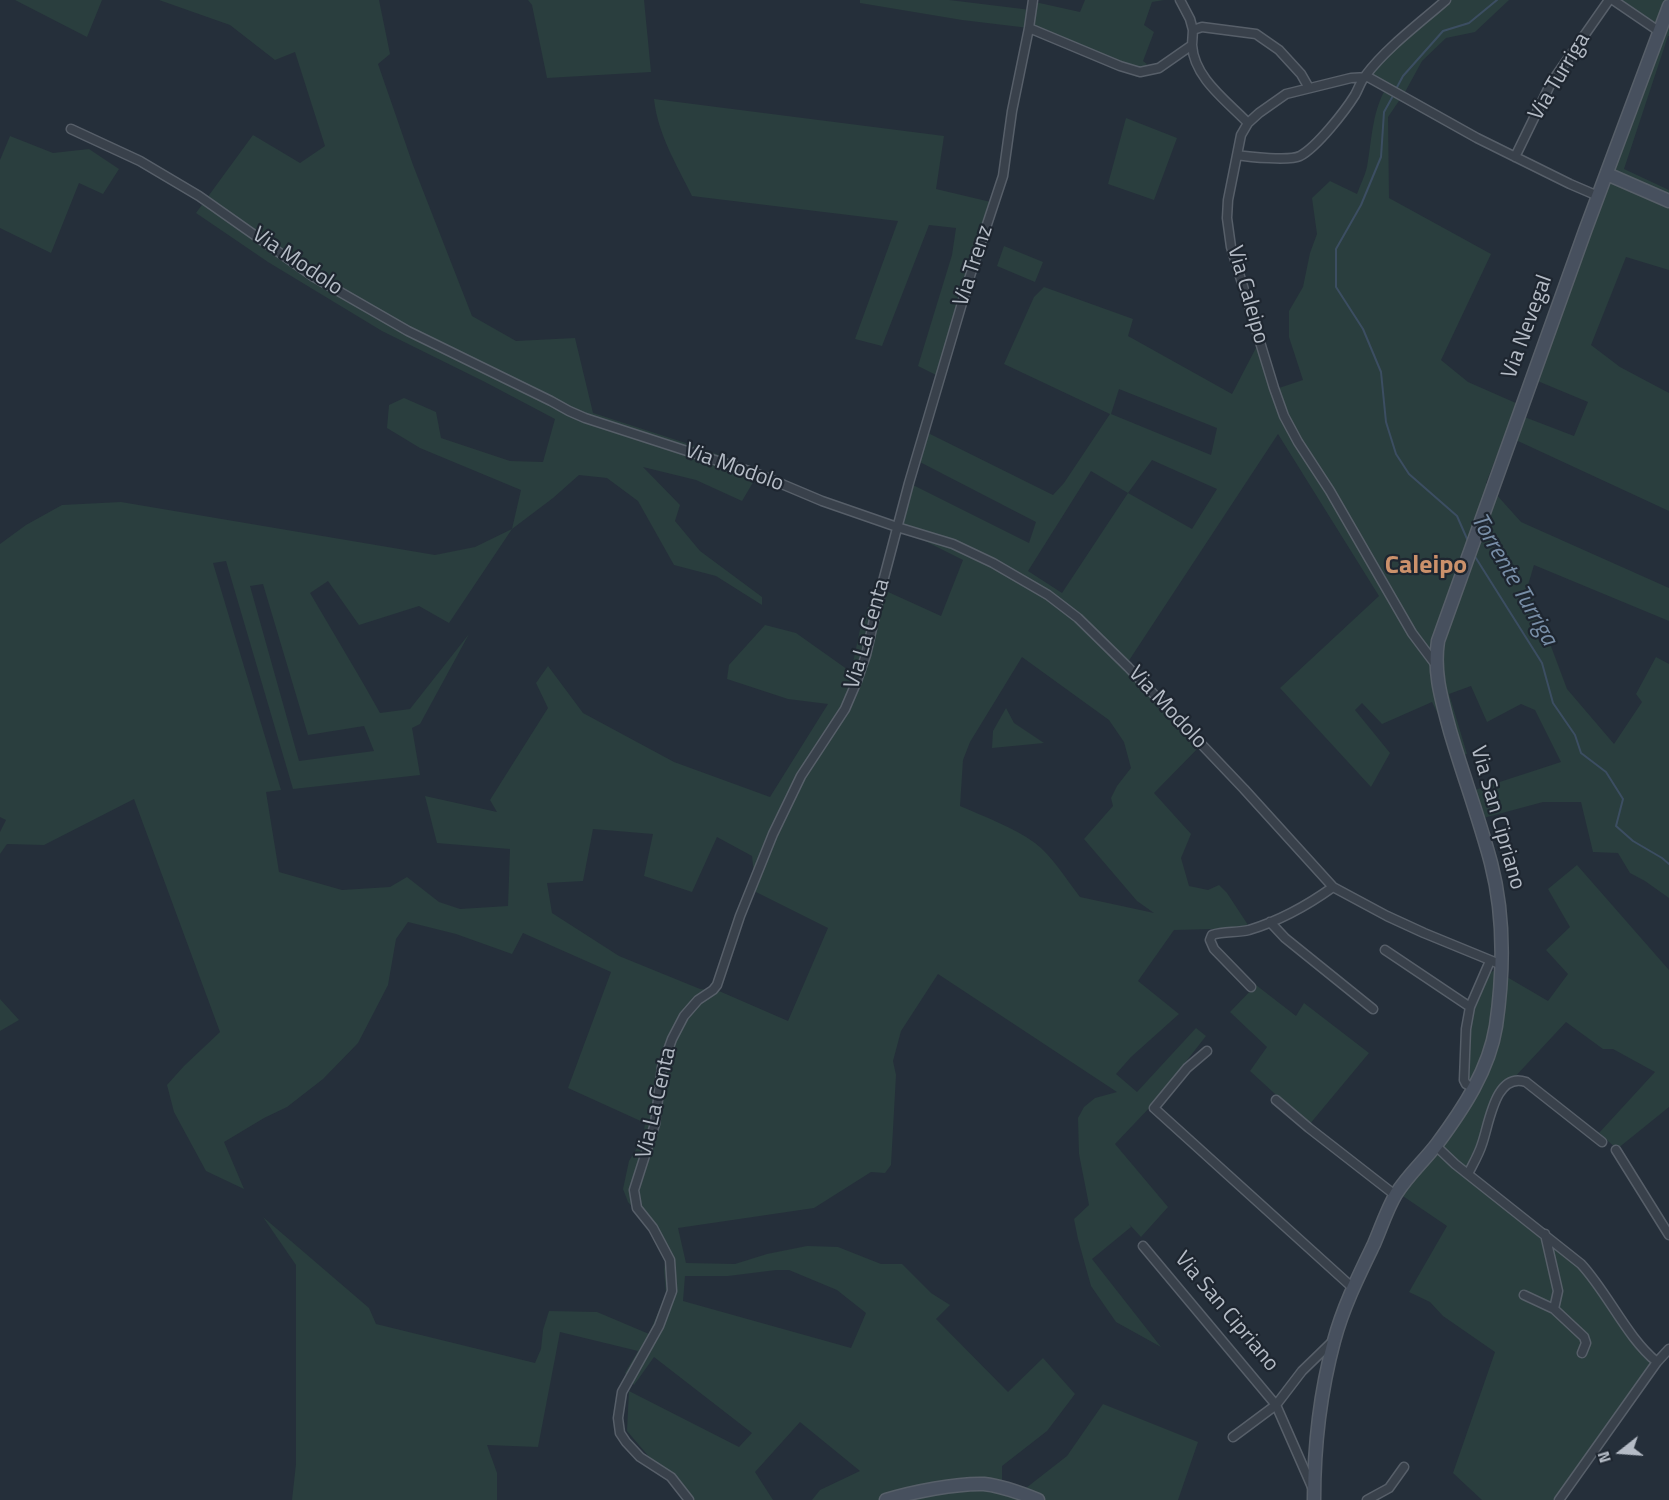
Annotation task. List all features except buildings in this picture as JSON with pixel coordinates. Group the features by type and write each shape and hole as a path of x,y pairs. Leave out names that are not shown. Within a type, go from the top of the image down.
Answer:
{"main road":[{"name":"Via Nevegal","path":"1436,665 1440,632 1669,6"},
{"path":"1607,174 1669,201"},
{"name":"Via San Cipriano","path":"1314,1495 1315,1449 1319,1413 1334,1340 1353,1288 1395,1195 1415,1168 1436,1146 1474,1088 1487,1061 1494,1037 1496,963 1502,933 1497,887 1451,734 1440,693 1436,665"},
{"path":"886,1500 916,1492 975,1484 998,1487 1038,1500"}],"street":[{"name":"Via Trenz","path":"897,527 970,276 1003,176 1012,111 1033,0"},
{"path":"1180,0 1190,19 1193,30 1192,45 1202,76 1248,123 1286,94 1364,77 1400,94 1515,158 1598,196"},
{"path":"1237,155 1256,158 1299,156 1313,145 1342,114 1364,77 1378,61 1446,0"},
{"name":"Via Turriga","path":"1515,158 1551,82 1611,0 1660,32"},
{"path":"1193,30 1202,27 1256,34 1279,50 1309,88"},
{"path":"1029,28 1140,72 1159,68 1192,45"},
{"name":"Via Caleipo","path":"1248,123 1241,135 1228,200 1227,218 1232,247 1284,417 1412,633 1436,665"},
{"name":"Via Modolo","path":"71,129 140,161 199,196 314,277 408,331 569,411 758,474 822,501 953,544 993,563 1048,595 1078,618 1168,709 1334,887 1415,929 1496,963"},
{"name":"Via La Centa","path":"689,1500 666,1472 633,1451 620,1433 618,1426 618,1409 622,1392 659,1326 672,1291 670,1260 653,1228 637,1208 634,1190 655,1124 662,1067 672,1039 684,1016 698,1000 717,985 740,916 773,834 801,776 845,709 866,655 897,527"},
{"path":"1251,987 1214,949 1210,943 1211,937 1217,933 1245,931 1270,922 1334,887"},
{"path":"1270,922 1285,938 1373,1010"},
{"path":"1385,950 1470,1007"},
{"name":"Via San Cipriano","path":"1474,1088 1466,1084 1464,1080 1466,1029 1470,1007 1496,963"},
{"path":"1207,1051 1187,1068 1154,1108 1353,1288"},
{"path":"1468,1174 1482,1145 1490,1112 1505,1087 1514,1080 1526,1082 1602,1142"},
{"path":"1276,1100 1395,1195"},
{"path":"1436,1146 1586,1270 1644,1350 1657,1362"},
{"path":"1616,1150 1669,1235"},
{"path":"1545,1234 1558,1291 1554,1310"},
{"name":"Via San Cipriano","path":"1143,1246 1276,1405 1314,1495"},
{"path":"1524,1295 1554,1310 1584,1337 1586,1343 1582,1353"},
{"name":"Via San Cipriano","path":"1233,1437 1276,1405 1302,1371 1334,1340"},
{"path":"1559,1500 1657,1362 1669,1349"},
{"path":"1366,1500 1389,1488 1404,1467"}],"green space":[{"path":"15,0 102,0 87,37"},
{"path":"159,0 379,0 390,54 378,64 413,165 472,316 516,341 575,338 593,413 704,449 757,470 758,474 742,501 696,480 643,467 680,505 675,521 700,551 762,597 762,605 716,576 674,565 638,501 607,478 579,475 512,529 521,490 420,448 387,428 389,405 404,398 436,412 441,438 510,461 543,462 555,419 382,331 268,262 196,213 253,135 300,163 325,146 295,52 275,60 230,25"},
{"path":"528,0 644,0 651,72 547,78 532,5"},
{"path":"860,0 949,0 1031,10 1035,2 1080,12 1085,0 1164,0 1152,2 1144,25 1154,32 1143,61 1147,64 1137,77 1029,28 962,20 860,3"},
{"path":"1449,0 1509,0 1475,32 1446,38 1422,61 1388,117 1389,198 1491,254 1441,360 1468,382 1518,404 1514,413 1574,436 1588,402 1528,377 1657,24 1622,0 1669,0 1669,36 1624,169 1669,190 1669,270 1626,257 1591,345 1620,367 1669,393 1669,511 1505,435 1486,483 1521,522 1669,588 1669,621 1534,565 1528,585 1567,689 1614,744 1642,702 1636,694 1656,657 1669,664 1669,898 1630,873 1618,853 1593,852 1581,802 1543,802 1476,820 1469,792 1561,762 1535,710 1521,704 1487,722 1471,686 1449,694 1467,754 1458,757 1432,702 1382,724 1362,703 1355,710 1390,753 1371,787 1280,688 1379,596 1278,434 1126,665 1202,744 1154,793 1191,834 1181,858 1189,886 1208,890 1219,885 1227,893 1250,928 1174,930 1138,981 1179,1014 1131,1057 1116,1074 1137,1092 1196,1028 1206,1036 1152,1105 1115,1144 1168,1207 1141,1237 1129,1224 1131,1227 1092,1259 1161,1347 1116,1322 1091,1286 1074,1219 1089,1205 1079,1154 1078,1118 1084,1107 1095,1098 1117,1092 938,974 901,1031 893,1061 896,1075 891,1165 885,1173 871,1172 814,1208 678,1228 686,1263 735,1264 767,1254 807,1246 838,1247 881,1264 902,1264 931,1293 950,1305 936,1319 1008,1392 1043,1358 1075,1394 1047,1431 1002,1466 1002,1483 1026,1488 1067,1456 1103,1404 1198,1442 1178,1500 812,1500 820,1490 860,1471 800,1422 755,1472 773,1500 686,1500 627,1431 629,1391 739,1447 752,1433 654,1357 634,1385 625,1373 638,1351 560,1332 538,1447 487,1445 497,1473 497,1500 292,1500 296,1464 296,1265 263,1217 369,1308 376,1324 535,1363 541,1349 543,1330 549,1311 597,1312 649,1334 666,1294 664,1269 668,1248 628,1202 623,1189 629,1161 643,1138 645,1123 568,1088 611,972 523,933 512,954 456,934 408,922 396,939 388,985 358,1043 323,1079 287,1107 224,1142 244,1189 206,1171 174,1112 167,1085 220,1032 134,799 44,845 7,844 0,854 0,832 6,820 0,817 0,544 26,525 62,505 121,502 435,555 475,547 512,529 449,623 419,606 359,625 328,581 310,593 380,713 410,709 469,634 420,724 412,728 420,775 293,789 226,561 213,563 281,790 266,792 279,872 342,890 390,887 407,877 439,902 460,909 508,906 510,849 437,843 425,796 497,812 490,800 548,708 536,683 548,666 583,713 674,762 770,797 828,704 788,699 727,679 729,665 765,625 796,633 851,672 861,625 875,588 941,616 963,560 897,527 909,483 1029,543 1036,522 916,460 924,431 1053,495 1064,483 1110,414 1004,364 1034,297 1044,287 1133,319 1128,336 1232,394 1259,342 1273,390 1303,380 1289,337 1289,311 1303,287 1310,253 1317,234 1312,198 1330,181 1357,194 1367,167 1376,114 1388,85 1368,75 1380,61","holes":["1119,389 1217,428 1211,455 1111,414","1152,460 1217,489 1192,529 1128,493","1091,471 1128,493 1062,593 1028,571","263,584 308,735 364,726 374,751 299,761 250,586","1022,657 1109,720 1124,742 1131,768 1111,798 1113,806 1084,839 1137,901 1154,913 1080,897 1053,861 1035,843 1008,827 960,806 963,760 970,742","593,829 653,834 644,876 692,892 717,837 752,856 756,892 828,928 788,1021 719,991 700,989 619,956 552,913 547,883 583,881","789,1270 837,1290 866,1313 851,1348 683,1301 685,1276 728,1276"]},
{"path":"654,99 944,136 936,189 995,203 940,377 918,366 952,255 956,228 929,225 882,346 855,339 898,221 692,196 659,125"},
{"path":"1126,118 1177,138 1154,200 1108,184"},
{"path":"10,136 53,153 89,149 119,169 103,194 79,183 51,253 0,228 0,160"},
{"path":"1004,246 1043,262 1035,282 997,266"},
{"path":"1006,708 1014,723 1044,743 992,748 993,731"},
{"path":"1577,865 1669,970 1669,1107 1617,1149 1599,1133 1655,1072 1613,1049 1603,1049 1566,1022 1498,1096 1468,1173 1582,1263 1652,1364 1561,1500 1482,1500 1453,1473 1495,1352 1443,1316 1430,1302 1409,1292 1447,1226 1394,1190 1459,1104 1470,1082 1468,1081 1469,1025 1488,974 1495,970 1548,1001 1568,974 1546,950 1570,927 1548,889"},
{"path":"1256,985 1296,1016 1304,1003 1369,1053 1309,1125 1250,1071 1267,1047 1230,1012"},
{"path":"0,999 19,1020 0,1031"}],"waterway":[{"name":"Torrente Turriga","path":"1396,89 1403,76 1443,31 1469,23 1497,0"},
{"name":"Torrente Turriga","path":"1394,94 1384,112 1381,157 1361,205 1336,249 1336,287 1363,329 1381,372 1386,422 1396,454 1409,474 1457,516 1468,541"},
{"name":"Torrente Turriga","path":"1474,555 1542,663 1553,703 1575,735 1581,753 1606,772 1623,799 1616,826 1633,841 1669,864"}],"district":[{"name":"Caleipo","path":"1426,567"}]}
